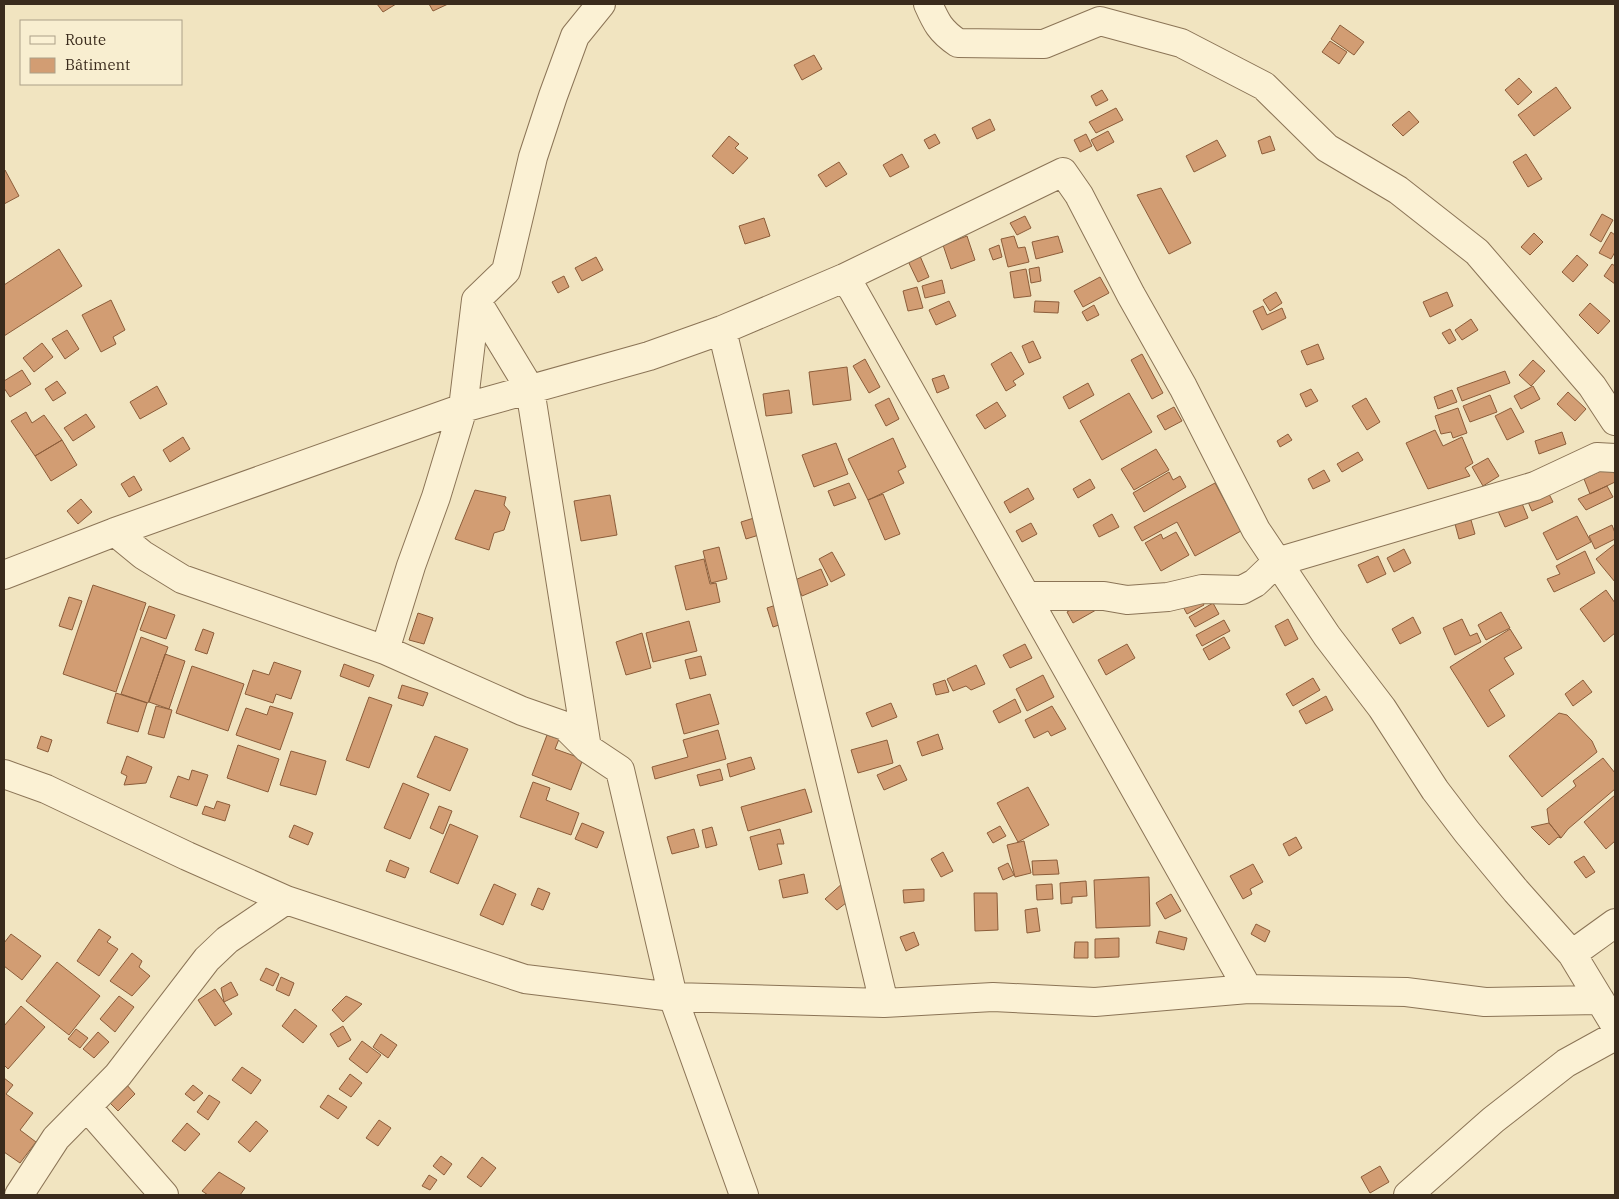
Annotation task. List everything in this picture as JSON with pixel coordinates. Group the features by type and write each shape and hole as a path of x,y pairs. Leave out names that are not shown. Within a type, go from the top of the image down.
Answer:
{"street":[{"path":"385,650 411,566 436,497 463,408 476,300 506,271 533,157 553,96 575,36 601,4"},
{"path":"928,4 938,26 947,36 958,43 1044,44 1100,21 1181,43 1264,86 1327,148 1398,190 1477,252 1592,386 1615,421"},
{"path":"4,575 116,532 463,408 649,356 722,330 844,278 1063,172 1092,219 1130,295 1183,387 1256,530 1327,636 1382,708 1435,790 1516,891 1572,954 1611,1017"},
{"path":"844,278 853,290 1248,989"},
{"path":"476,300 530,389 587,748"},
{"path":"722,330 884,1003"},
{"path":"1026,596 1104,596 1126,600 1168,596 1202,589 1242,590 1255,583 1278,562 1535,486 1597,458 1615,458"},
{"path":"116,532 143,555 182,579 385,650 522,711 565,726 587,748 620,770 673,997 744,1195"},
{"path":"4,774 46,789 187,856 286,900 525,979 673,997 884,1003 994,998 1095,1002 1248,989 1406,992 1611,1017"},
{"path":"19,1195 56,1138 118,1075 206,959 227,940 286,900"},
{"path":"1572,954 1615,923"},
{"path":"1408,1195 1493,1120 1558,1068 1611,1017"},
{"path":"87,1107 164,1195"}],"building":[{"path":"377,4 396,4 383,12"},
{"path":"429,4 448,4 433,11"},
{"path":"1340,25 1364,42 1354,55 1331,39"},
{"path":"1330,41 1347,52 1339,64 1322,52"},
{"path":"814,55 822,69 802,80 794,65"},
{"path":"1519,78 1532,92 1518,105 1505,90"},
{"path":"1556,87 1571,108 1534,136 1518,115"},
{"path":"1102,90 1108,100 1096,106 1091,96"},
{"path":"1116,108 1123,120 1096,133 1089,122"},
{"path":"1409,111 1419,122 1403,136 1392,125"},
{"path":"990,119 995,130 977,139 972,128"},
{"path":"1108,131 1114,142 1097,151 1091,140"},
{"path":"935,134 940,143 929,149 924,140"},
{"path":"1086,134 1092,146 1080,152 1074,140"},
{"path":"729,136 739,144 735,148 748,158 733,174 712,156"},
{"path":"1270,136 1275,150 1262,154 1258,141"},
{"path":"1217,140 1226,156 1194,172 1186,156"},
{"path":"902,154 909,167 890,177 883,165"},
{"path":"1526,154 1542,179 1528,187 1513,162"},
{"path":"839,162 847,174 826,187 818,175"},
{"path":"4,170 19,196 4,204"},
{"path":"1161,188 1191,243 1169,254 1137,195"},
{"path":"1602,214 1613,220 1601,242 1590,235"},
{"path":"1025,216 1031,228 1017,235 1010,223"},
{"path":"764,218 770,236 745,244 739,226"},
{"path":"1611,232 1615,235 1615,252 1611,259 1599,253"},
{"path":"1534,233 1543,242 1530,255 1521,247"},
{"path":"967,236 975,260 951,269 943,245"},
{"path":"1014,236 1018,248 1025,247 1029,262 1008,267 1001,239"},
{"path":"1058,236 1063,252 1036,259 1032,242"},
{"path":"999,245 1002,257 993,260 989,249"},
{"path":"59,249 82,286 4,336 4,285"},
{"path":"1577,255 1588,265 1573,282 1562,272"},
{"path":"920,256 929,277 918,282 908,261"},
{"path":"596,257 603,270 582,281 575,268"},
{"path":"1612,264 1615,266 1615,284 1604,276"},
{"path":"1039,267 1041,281 1031,283 1029,269"},
{"path":"1026,269 1031,296 1014,298 1010,272"},
{"path":"564,276 569,287 558,293 552,282"},
{"path":"1100,277 1109,293 1083,307 1074,291"},
{"path":"942,280 945,293 925,298 922,286"},
{"path":"917,287 923,308 908,311 903,291"},
{"path":"1276,292 1282,303 1270,311 1263,300"},
{"path":"1447,292 1453,306 1430,317 1423,302"},
{"path":"111,300 125,330 113,337 116,344 101,352 82,315"},
{"path":"949,301 956,316 936,325 929,310"},
{"path":"1035,301 1059,302 1058,313 1034,312"},
{"path":"1590,303 1610,321 1598,334 1579,315"},
{"path":"1094,305 1099,315 1087,321 1082,312"},
{"path":"1263,306 1267,315 1282,308 1286,318 1262,330 1253,311"},
{"path":"1471,319 1478,330 1462,340 1455,330"},
{"path":"1450,329 1456,340 1449,344 1442,333"},
{"path":"67,330 79,349 65,359 52,339"},
{"path":"1033,341 1041,358 1029,363 1022,346"},
{"path":"42,343 53,357 34,372 23,358"},
{"path":"1318,344 1324,359 1307,365 1301,351"},
{"path":"1011,352 1024,374 1013,381 1016,385 1006,391 991,364"},
{"path":"1142,354 1163,393 1152,399 1131,360"},
{"path":"865,359 880,387 869,393 853,366"},
{"path":"1533,360 1545,371 1531,386 1519,375"},
{"path":"847,367 851,400 813,405 809,372"},
{"path":"22,370 31,384 10,397 4,388 4,381"},
{"path":"1505,371 1510,383 1462,401 1457,388"},
{"path":"944,375 949,388 937,393 932,379"},
{"path":"57,381 66,393 53,401 45,389"},
{"path":"1088,383 1094,395 1069,409 1063,397"},
{"path":"157,386 167,404 140,419 130,402"},
{"path":"1533,386 1540,399 1521,409 1514,396"},
{"path":"1311,389 1318,401 1306,407 1300,394"},
{"path":"789,390 792,413 766,416 763,394"},
{"path":"1452,390 1457,402 1438,409 1434,397"},
{"path":"1568,392 1586,409 1575,421 1557,404"},
{"path":"1129,393 1152,432 1102,460 1080,421"},
{"path":"1490,395 1497,412 1470,422 1463,406"},
{"path":"889,398 899,419 886,426 875,405"},
{"path":"1366,398 1380,422 1367,430 1352,406"},
{"path":"997,402 1006,416 985,429 976,415"},
{"path":"1174,407 1182,421 1165,430 1157,416"},
{"path":"1458,408 1467,433 1453,438 1451,432 1441,434 1435,416"},
{"path":"1511,408 1524,432 1507,440 1495,416"},
{"path":"26,412 32,423 44,415 62,440 35,456 11,421"},
{"path":"86,414 95,427 73,441 64,428"},
{"path":"1435,430 1443,446 1462,437 1473,463 1465,468 1470,476 1428,489 1406,443"},
{"path":"1562,432 1566,444 1539,454 1535,441"},
{"path":"1288,434 1292,440 1280,447 1277,441"},
{"path":"183,437 190,449 170,462 163,450"},
{"path":"893,438 906,467 898,471 904,483 868,500 848,459"},
{"path":"62,440 77,465 51,481 35,456"},
{"path":"836,443 848,474 814,487 802,455"},
{"path":"1156,449 1169,470 1134,490 1121,469"},
{"path":"1358,452 1363,460 1342,472 1337,464"},
{"path":"1488,458 1499,476 1483,486 1472,467"},
{"path":"1611,466 1615,475 1615,482 1590,494 1584,479"},
{"path":"1324,470 1330,481 1313,489 1308,479"},
{"path":"1169,472 1173,480 1180,476 1186,487 1144,512 1133,493"},
{"path":"134,476 142,490 129,497 121,484"},
{"path":"1090,479 1095,488 1078,498 1073,489"},
{"path":"849,483 856,498 834,506 828,491"},
{"path":"1215,483 1241,531 1195,556 1177,522 1142,541 1134,527"},
{"path":"1545,486 1553,502 1532,511 1525,495"},
{"path":"1607,486 1613,497 1586,510 1578,499"},
{"path":"1028,488 1034,499 1010,513 1004,502"},
{"path":"475,490 506,497 504,505 510,512 504,530 494,533 489,550 455,539"},
{"path":"883,494 900,534 885,540 868,500"},
{"path":"610,495 617,535 581,541 574,501"},
{"path":"81,499 92,512 78,524 67,511"},
{"path":"1521,501 1528,518 1505,527 1498,511"},
{"path":"1112,514 1119,527 1099,537 1093,525"},
{"path":"1577,516 1591,542 1557,560 1543,533"},
{"path":"754,518 759,535 746,539 741,522"},
{"path":"1471,520 1475,534 1459,539 1455,524"},
{"path":"1031,523 1037,534 1022,542 1016,531"},
{"path":"1612,525 1615,539 1595,549 1589,536"},
{"path":"1176,532 1189,555 1161,571 1145,543 1161,534 1163,539"},
{"path":"1615,544 1615,582 1596,559"},
{"path":"719,547 727,579 711,583 703,551"},
{"path":"1404,549 1411,563 1394,572 1387,558"},
{"path":"1585,551 1595,573 1554,592 1547,579 1560,574 1556,566"},
{"path":"832,552 845,575 831,582 819,559"},
{"path":"1378,556 1386,574 1367,583 1358,565"},
{"path":"704,559 710,584 716,583 720,602 686,610 675,566"},
{"path":"821,569 828,585 802,596 795,580"},
{"path":"93,585 146,603 116,692 63,674"},
{"path":"1606,590 1615,603 1615,633 1604,642 1580,609"},
{"path":"1198,594 1204,605 1187,614 1181,603"},
{"path":"69,597 82,601 72,630 59,626"},
{"path":"1089,599 1096,610 1073,623 1067,612"},
{"path":"1213,603 1219,614 1195,627 1189,617"},
{"path":"779,604 785,623 773,627 767,608"},
{"path":"149,606 175,615 166,639 140,630"},
{"path":"1501,612 1510,628 1486,640 1478,625"},
{"path":"418,613 433,618 424,644 409,640"},
{"path":"1413,617 1421,633 1400,644 1392,629"},
{"path":"1288,619 1298,639 1285,646 1275,626"},
{"path":"1462,619 1470,636 1477,633 1481,642 1455,655 1443,628"},
{"path":"1224,620 1230,631 1202,646 1196,635"},
{"path":"689,621 697,651 653,662 646,633"},
{"path":"203,629 214,633 207,654 195,650"},
{"path":"1510,629 1522,648 1504,658 1514,674 1489,690 1505,716 1488,727 1450,667"},
{"path":"642,633 651,668 626,675 616,642"},
{"path":"141,637 168,647 148,703 121,694"},
{"path":"1224,637 1230,648 1209,660 1203,649"},
{"path":"1025,644 1032,658 1010,668 1003,655"},
{"path":"1127,644 1135,658 1106,675 1098,660"},
{"path":"165,654 185,661 169,709 149,702"},
{"path":"701,656 706,675 690,679 685,660"},
{"path":"274,662 301,671 291,699 276,694 273,703 245,694 253,670 269,675"},
{"path":"344,664 374,675 369,687 340,676"},
{"path":"976,665 985,684 971,690 966,686 953,691 947,679"},
{"path":"192,666 244,684 228,731 176,713"},
{"path":"1043,675 1054,697 1027,711 1016,689"},
{"path":"1313,678 1320,690 1293,706 1286,694"},
{"path":"945,680 949,692 936,695 933,684"},
{"path":"1583,680 1592,692 1573,706 1565,694"},
{"path":"402,685 428,693 423,706 398,698"},
{"path":"116,693 147,703 138,732 107,723"},
{"path":"710,694 719,724 684,734 676,704"},
{"path":"1326,696 1333,710 1306,724 1299,711"},
{"path":"369,697 392,705 369,768 346,760"},
{"path":"1015,699 1021,712 999,723 993,711"},
{"path":"891,703 897,717 872,727 866,713"},
{"path":"156,706 172,710 164,738 148,734"},
{"path":"270,706 293,713 280,750 236,735 246,708 267,715"},
{"path":"1052,706 1066,729 1051,736 1048,731 1034,738 1025,720"},
{"path":"1559,713 1567,715 1592,741 1597,752 1542,797 1509,756"},
{"path":"718,730 726,759 655,779 652,767 688,757 683,740"},
{"path":"938,734 943,749 922,756 917,742"},
{"path":"547,735 559,739 555,749 583,759 571,790 532,775"},
{"path":"41,736 52,740 48,752 37,748"},
{"path":"435,736 468,749 450,791 417,777"},
{"path":"887,740 893,763 858,773 851,750"},
{"path":"238,745 279,759 268,792 227,778"},
{"path":"291,751 326,761 316,795 280,785"},
{"path":"127,756 152,767 146,783 124,785 127,776 121,773"},
{"path":"751,757 755,769 730,777 727,764"},
{"path":"1603,758 1615,773 1615,789 1568,829 1561,838 1549,823 1547,809 1576,786 1573,781"},
{"path":"900,765 907,780 884,790 877,775"},
{"path":"720,769 723,780 700,786 697,775"},
{"path":"192,770 208,775 197,806 170,797 178,776 189,780"},
{"path":"533,782 550,788 546,800 579,813 571,835 520,817"},
{"path":"403,783 429,794 410,839 384,828"},
{"path":"1028,787 1049,825 1018,842 997,803"},
{"path":"805,789 812,812 748,831 741,807"},
{"path":"1615,795 1615,841 1606,849 1584,822"},
{"path":"217,801 230,805 225,821 202,814 205,806 214,809"},
{"path":"439,806 452,811 443,834 430,828"},
{"path":"582,823 604,832 597,848 575,839"},
{"path":"1549,823 1561,838 1558,837 1549,845 1531,827"},
{"path":"450,824 478,836 458,884 430,872"},
{"path":"294,825 313,833 308,845 289,837"},
{"path":"1000,826 1006,836 993,843 987,833"},
{"path":"712,827 717,845 706,848 702,830"},
{"path":"694,829 699,847 672,854 667,837"},
{"path":"780,829 784,844 777,844 782,864 759,870 750,837"},
{"path":"1296,837 1302,848 1289,856 1283,844"},
{"path":"1024,841 1031,873 1015,877 1007,845"},
{"path":"943,852 953,871 941,877 931,859"},
{"path":"1584,856 1595,872 1586,878 1574,862"},
{"path":"390,860 409,868 405,878 386,871"},
{"path":"1057,860 1059,874 1033,875 1032,861"},
{"path":"1008,863 1014,875 1003,880 998,868"},
{"path":"1253,864 1263,882 1250,889 1252,894 1243,899 1230,876"},
{"path":"804,874 808,893 783,898 779,880"},
{"path":"1149,877 1150,926 1096,928 1094,880"},
{"path":"1086,881 1087,896 1072,897 1072,903 1061,904 1060,883"},
{"path":"844,882 851,899 837,910 825,899"},
{"path":"494,884 516,894 503,925 480,915"},
{"path":"1052,884 1053,899 1037,900 1036,885"},
{"path":"538,888 550,893 543,910 531,905"},
{"path":"924,889 924,901 904,903 903,890"},
{"path":"974,893 997,893 998,930 975,931"},
{"path":"1171,894 1181,911 1165,919 1156,903"},
{"path":"1037,908 1040,931 1027,933 1025,910"},
{"path":"1256,924 1270,931 1265,942 1251,934"},
{"path":"99,929 111,937 107,942 118,949 99,976 77,961"},
{"path":"1159,931 1187,938 1184,950 1156,943"},
{"path":"914,932 919,945 906,951 900,937"},
{"path":"11,934 41,956 22,980 4,966 4,943"},
{"path":"1119,938 1119,957 1095,958 1095,939"},
{"path":"1075,942 1088,942 1088,958 1074,958"},
{"path":"132,953 142,961 139,967 150,976 132,996 110,981"},
{"path":"57,962 100,996 69,1035 26,1001"},
{"path":"266,968 279,974 273,986 260,980"},
{"path":"281,977 294,983 289,996 276,990"},
{"path":"231,982 238,995 224,1002 221,988"},
{"path":"215,989 232,1014 215,1026 198,1000"},
{"path":"119,996 134,1007 115,1032 100,1019"},
{"path":"346,996 362,1004 343,1022 332,1010"},
{"path":"21,1006 45,1027 8,1069 4,1065 4,1026"},
{"path":"295,1009 317,1026 303,1043 282,1026"},
{"path":"343,1026 351,1040 338,1047 330,1034"},
{"path":"76,1029 88,1038 80,1048 68,1039"},
{"path":"98,1032 109,1042 94,1058 83,1049"},
{"path":"381,1034 397,1045 388,1058 373,1047"},
{"path":"362,1041 381,1055 367,1073 349,1059"},
{"path":"242,1067 261,1080 251,1094 232,1080"},
{"path":"350,1074 362,1083 351,1097 339,1089"},
{"path":"4,1078 13,1085 6,1094 33,1113 20,1130 36,1142 20,1163 4,1152"},
{"path":"125,1083 135,1094 118,1111 108,1101"},
{"path":"193,1085 203,1093 194,1101 185,1094"},
{"path":"209,1095 220,1102 208,1120 197,1112"},
{"path":"328,1095 347,1107 338,1119 320,1107"},
{"path":"379,1120 391,1128 378,1146 366,1138"},
{"path":"256,1121 268,1131 250,1152 238,1142"},
{"path":"187,1123 200,1134 185,1151 172,1141"},
{"path":"441,1156 452,1164 444,1175 433,1166"},
{"path":"482,1157 496,1168 481,1187 467,1177"},
{"path":"1380,1166 1389,1182 1370,1193 1361,1177"},
{"path":"219,1172 245,1188 240,1195 208,1195 202,1191"},
{"path":"429,1175 437,1180 430,1190 422,1186"}]}
